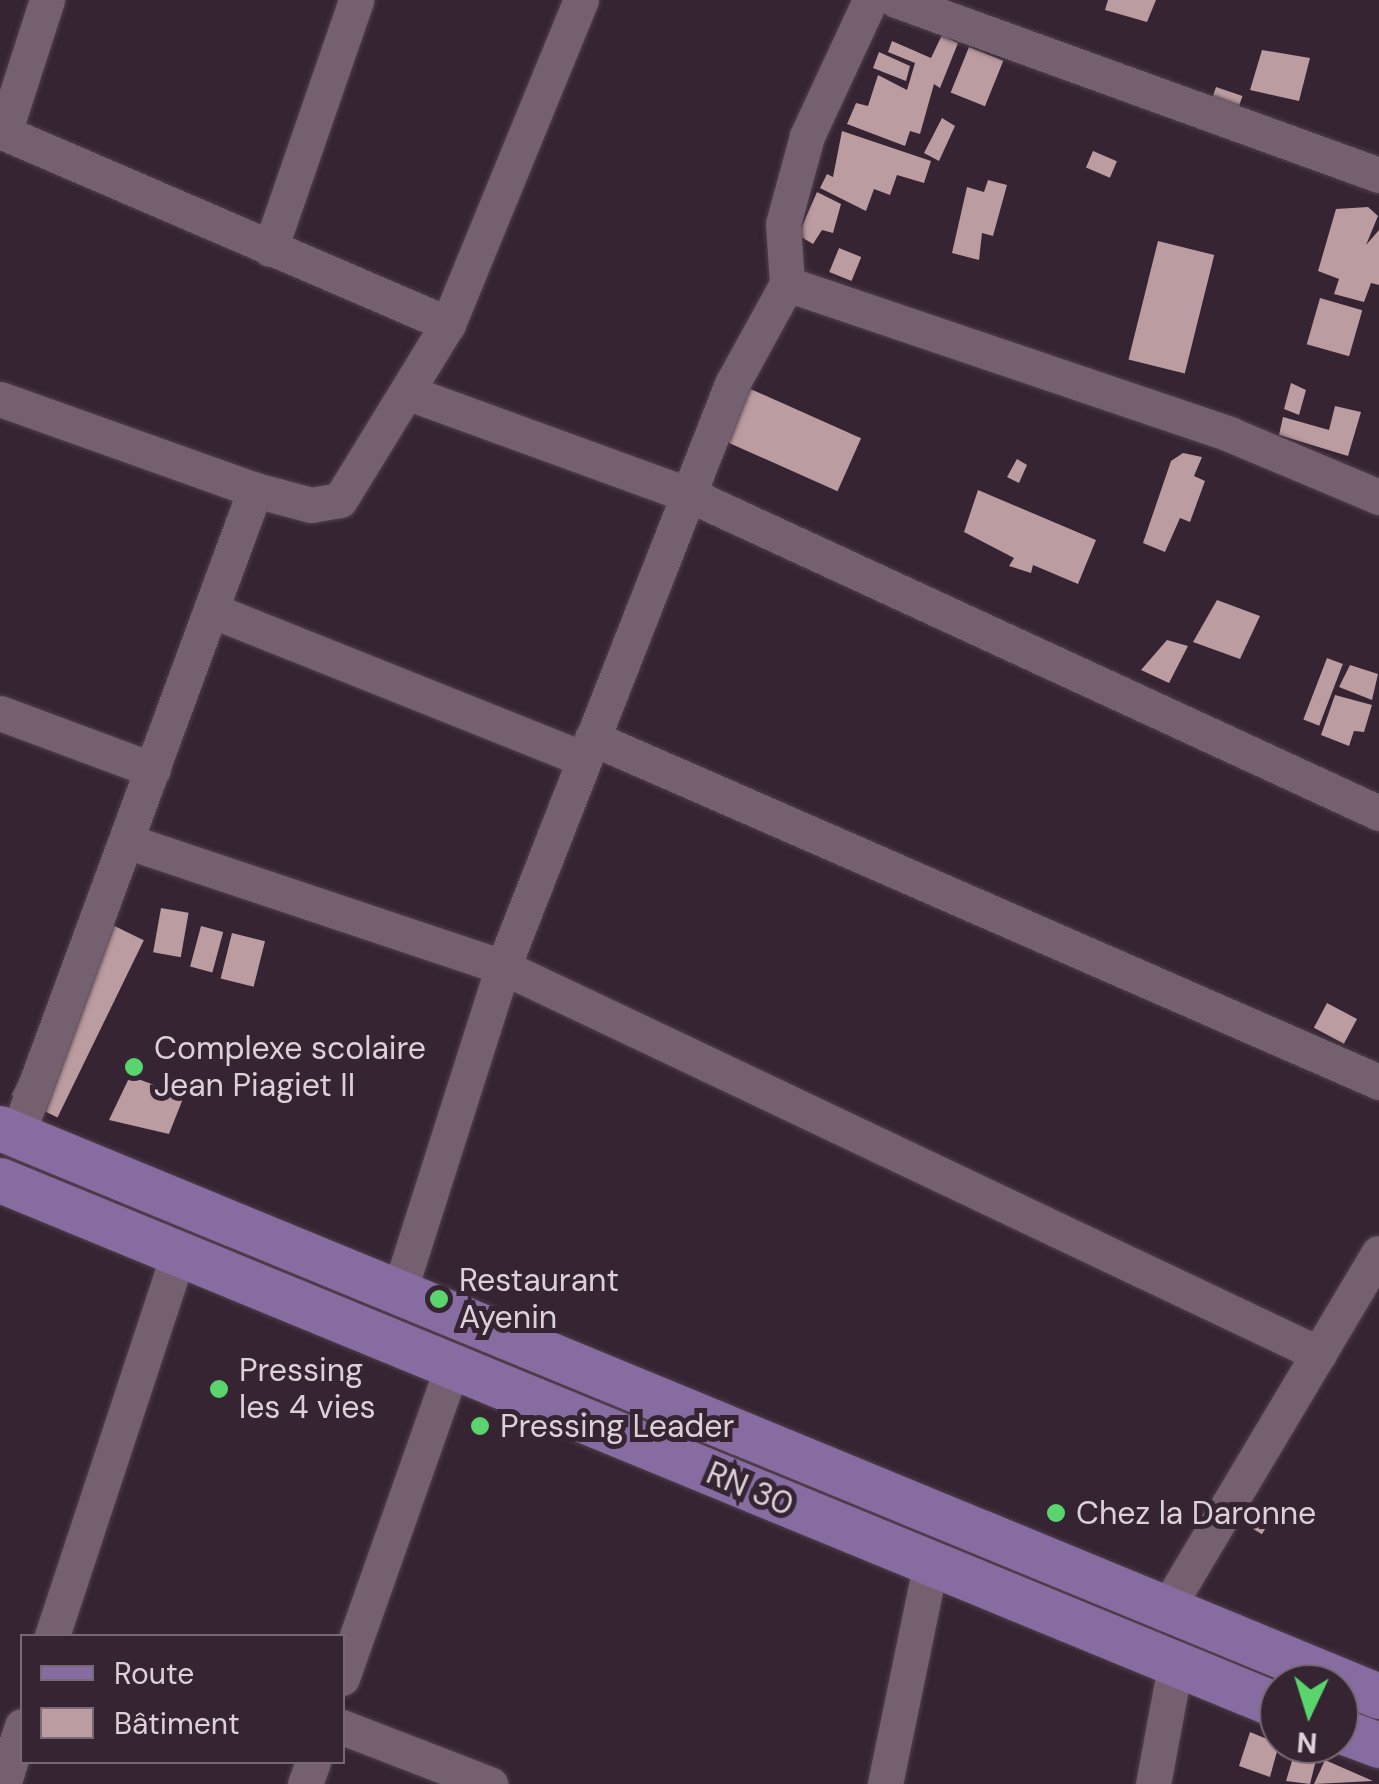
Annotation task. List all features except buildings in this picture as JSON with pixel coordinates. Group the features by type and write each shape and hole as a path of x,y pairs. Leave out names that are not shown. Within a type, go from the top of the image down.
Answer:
{"main road":[{"name":"RN 30","path":"8,1132 1164,1613 1379,1696"},
{"name":"RN 30","path":"0,1180 177,1258 454,1362 930,1566 1259,1698"}],"street":[{"path":"47,0 2,132 448,324"},
{"path":"270,249 356,0"},
{"path":"0,399 255,490 312,505 340,500 448,324 581,0"},
{"path":"398,1292 503,968 692,496 732,384 787,284 782,224 807,136 870,0"},
{"path":"896,0 1379,175"},
{"path":"787,284 1229,434 1379,497"},
{"path":"408,393 692,496 1379,813"},
{"path":"8,1132 126,841 255,490"},
{"path":"211,610 588,749 1379,1082"},
{"path":"0,714 152,770"},
{"path":"126,841 503,968 1319,1354"},
{"path":"1164,1613 1379,1253"},
{"path":"53,1634 177,1258"},
{"path":"345,1670 454,1362"},
{"path":"886,1784 930,1566"},
{"path":"1152,1784 1175,1666"},
{"path":"345,1729 490,1784"},
{"path":"5,1782 20,1733"}],"place":[{"name":"Complexe scolaire Jean Piagiet II","path":"134,1067"},
{"name":"Restaurant Ayenin","path":"439,1299"},
{"name":"Pressing les 4 vies","path":"219,1389"},
{"name":"Pressing Leader","path":"480,1426"},
{"name":"Chez la Daronne","path":"1056,1513"}]}
